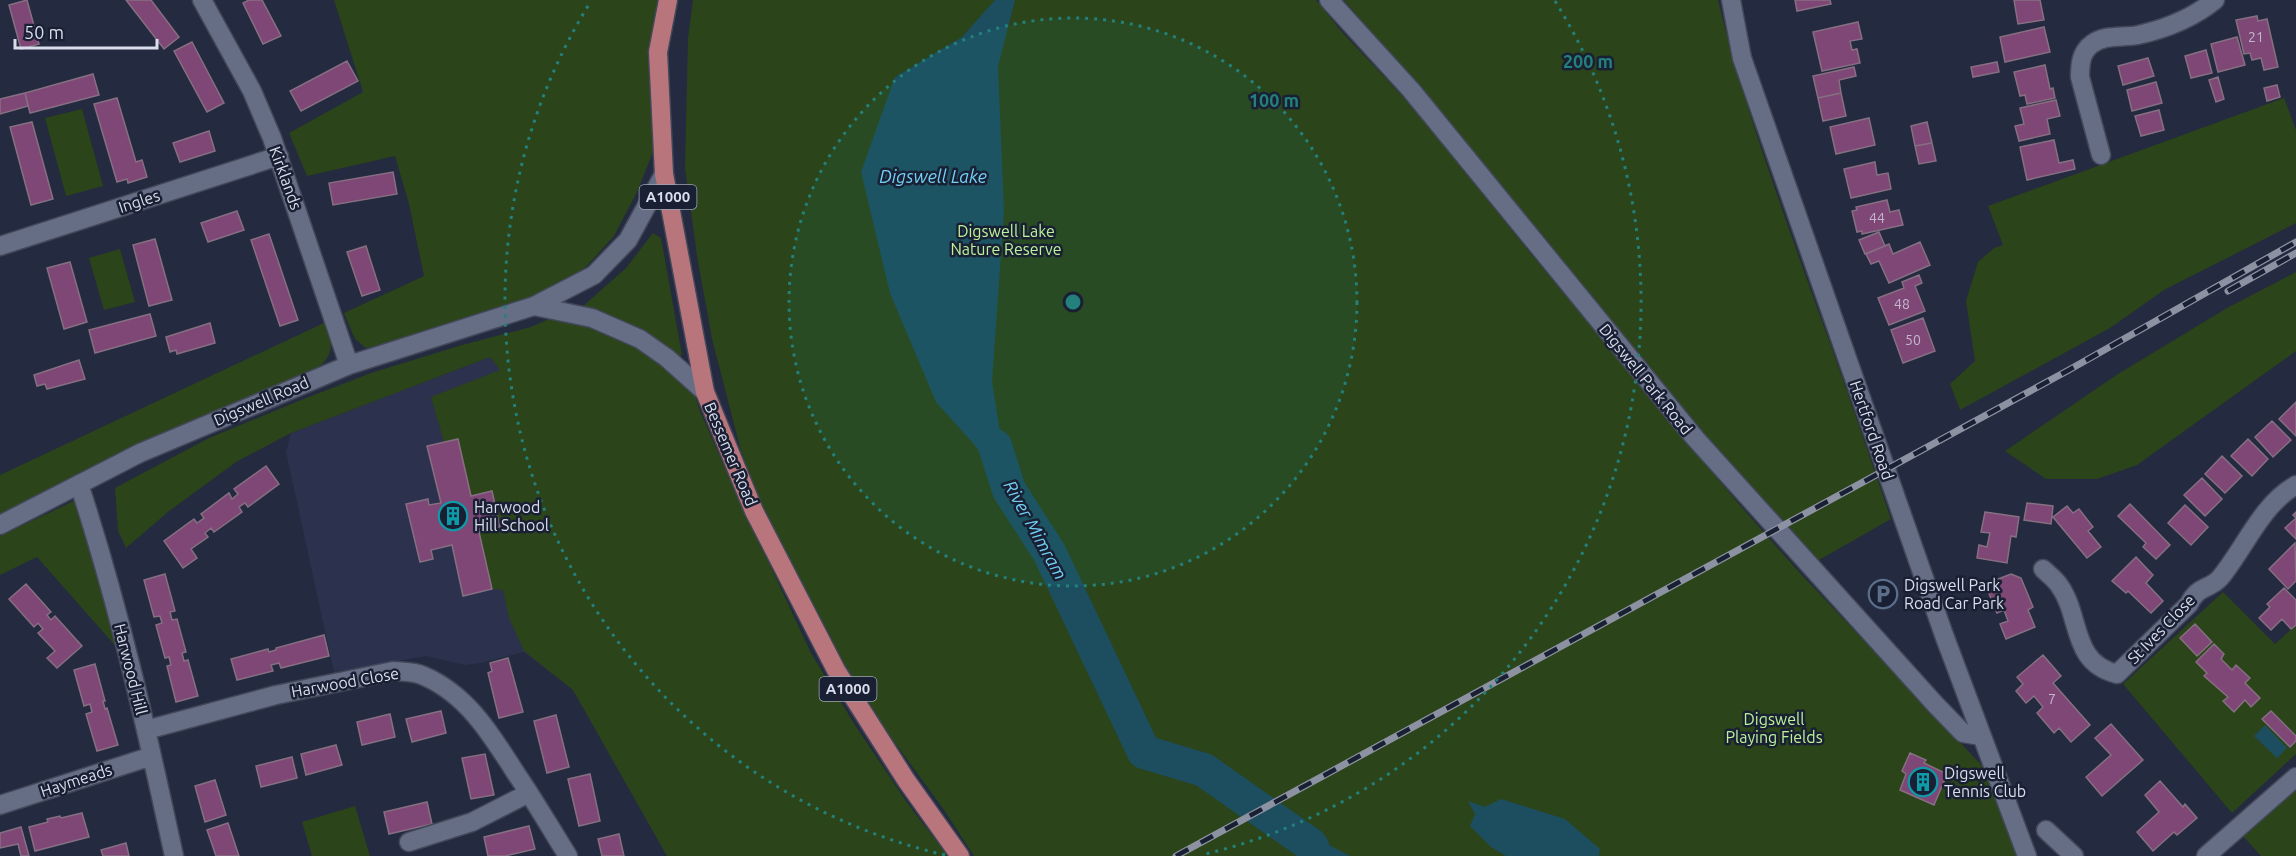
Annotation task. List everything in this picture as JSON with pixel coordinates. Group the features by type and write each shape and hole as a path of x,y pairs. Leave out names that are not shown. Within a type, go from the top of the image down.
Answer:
{"main road":[{"name":"Bessemer Road","path":"668,0 658,52 664,174 705,392 754,511 836,670 906,780 960,856"}],"street":[{"name":"Kirklands","path":"202,0 252,91 279,156 349,365"},
{"name":"Digswell Park Road","path":"1329,0 1411,90 1695,438 1935,704 1964,734 1981,736"},
{"name":"Hertford Road","path":"1731,0 1742,58 1981,736 2027,856"},
{"path":"2101,155 2080,77 2080,65 2086,49 2099,39 2140,34 2166,26 2192,15 2215,0"},
{"name":"Ingles","path":"0,246 279,156"},
{"name":"Digswell Road","path":"0,525 140,453 212,421 349,365 534,306 594,275 628,240 664,174"},
{"name":"Digswell Road","path":"534,306 592,318 640,339 667,358 705,392"},
{"name":"Harwood Hill","path":"79,484 101,550 146,730 174,856"},
{"name":"St Ives Close","path":"2043,568 2060,586 2079,639 2089,658 2102,670 2117,674 2188,603 2194,592 2218,580 2273,504 2296,485"},
{"name":"Harwood Close","path":"146,730 276,695 393,671 412,672 446,688 468,706 487,728 568,856"},
{"name":"Haymeads","path":"0,805 152,756"},
{"path":"2206,856 2296,777"},
{"path":"409,842 487,816 529,793"},
{"path":"2046,830 2074,856"}],"shaded area":[{"path":"523,350 667,856 573,690 524,652 465,665 426,656 334,672 286,452 291,433 490,357"}],"green space":[{"path":"334,0 669,0 653,152 637,192 614,236 586,267 529,305 380,347 366,348 355,339 344,313 424,276 409,204 395,156 307,176 289,133 363,92"},
{"path":"693,0 1316,0 1341,31 1409,103 1738,503 1800,573 1989,773 2017,856 974,856 944,810 871,710 826,637 769,526 741,451 712,339 697,256 685,168 688,38"},
{"path":"1344,0 1718,0 1761,147 1891,519 1819,560 1702,433 1546,239"},
{"path":"2284,98 2296,130 2296,223 2164,290 2110,328 1960,410 1950,384 1975,361 1966,301 1978,262 1994,248 2003,245 1988,206"},
{"path":"82,109 103,186 66,196 45,118"},
{"path":"653,233 661,238 682,355 679,356 649,338 582,307 626,268"},
{"path":"120,249 135,302 104,310 89,258"},
{"path":"2296,272 2296,351 2137,465 2097,479 2046,479 2005,451 2118,374 2227,308"},
{"path":"549,319 596,327 647,352 691,383 700,411 728,475 811,653 855,725 908,804 948,856 667,856 573,690 524,651 509,618 503,590 492,589 458,439 444,442 431,397 500,370 490,357 291,433 236,462 168,512 126,548 118,531 115,488 209,438 301,400 371,373 531,327"},
{"path":"326,322 331,345 330,351 324,362 311,373 136,445 0,516 0,475"},
{"path":"78,499 127,659 37,557 0,575 0,536"},
{"path":"2223,592 2275,644 2296,625 2296,754 2232,813 2123,684"},
{"path":"2296,790 2296,856 2261,856 2241,834"},
{"path":"355,806 370,856 312,856 302,822"}],"water":[{"name":"Digswell Lake","path":"995,0 1015,0 998,66 1004,212 992,381 1009,490 973,443 936,402 890,293 861,172 895,77 962,37"},
{"path":"2265,725 2287,748 2277,758 2254,736"},
{"path":"1501,799 1565,819 1600,849 1599,856 1506,856 1491,847 1470,826 1475,814 1468,801 1485,807"},
{"path":"1327,844 1350,856 1312,856 1314,852"}],"building":[{"path":"27,0 39,44 21,49 9,5"},
{"path":"126,0 151,0 179,37 164,49"},
{"path":"249,0 262,0 281,36 263,44 243,3"},
{"path":"1795,0 1830,0 1831,4 1797,11"},
{"path":"2014,0 2040,0 2044,20 2018,24"},
{"path":"2257,16 2258,21 2267,19 2278,67 2264,70 2261,58 2252,60 2250,53 2244,54 2236,20"},
{"path":"1858,22 1862,39 1850,41 1852,50 1857,49 1860,63 1822,71 1813,32"},
{"path":"2044,27 2050,52 2005,62 2000,37"},
{"path":"2237,37 2245,65 2218,72 2211,44"},
{"path":"192,42 224,103 207,112 174,51"},
{"path":"2206,50 2212,73 2191,78 2185,56"},
{"path":"2148,58 2154,76 2123,85 2118,66"},
{"path":"347,61 358,81 301,111 290,91"},
{"path":"1997,62 1999,72 1973,77 1971,67"},
{"path":"2045,65 2050,89 2053,88 2055,98 2027,104 2025,95 2020,96 2014,72"},
{"path":"1854,67 1856,76 1839,80 1841,93 1818,98 1813,76"},
{"path":"93,74 99,95 30,113 25,93"},
{"path":"2218,77 2224,99 2216,102 2209,80"},
{"path":"2156,82 2162,103 2132,111 2127,90"},
{"path":"2277,85 2280,97 2267,101 2264,88"},
{"path":"25,93 28,106 0,114 0,99"},
{"path":"1841,93 1846,116 1823,121 1818,98"},
{"path":"117,98 136,162 142,160 147,177 128,183 127,179 117,182 94,104"},
{"path":"2056,100 2060,116 2047,119 2050,134 2019,141 2015,126 2024,124 2020,108"},
{"path":"2159,110 2164,130 2141,136 2135,116"},
{"path":"1869,118 1875,145 1836,154 1830,127"},
{"path":"32,122 53,199 31,205 10,127"},
{"path":"1927,122 1932,143 1915,146 1911,126"},
{"path":"209,131 215,151 180,162 173,143"},
{"path":"2054,140 2059,163 2073,160 2075,169 2027,180 2020,147"},
{"path":"1932,143 1936,161 1919,164 1915,146"},
{"path":"1875,162 1877,175 1888,173 1891,189 1851,198 1844,169"},
{"path":"393,172 397,194 333,205 329,183"},
{"path":"1887,200 1890,212 1899,210 1903,225 1862,234 1862,231 1857,232 1852,211 1857,210 1856,207"},
{"path":"237,211 244,230 208,242 201,223"},
{"path":"1879,232 1885,246 1865,254 1859,240"},
{"path":"269,234 298,320 280,326 251,240"},
{"path":"155,239 172,300 149,306 133,245"},
{"path":"1920,242 1930,265 1889,283 1879,261 1871,264 1866,254 1889,244 1893,254"},
{"path":"366,246 380,290 362,296 347,252"},
{"path":"70,262 87,322 64,329 47,268"},
{"path":"1919,275 1922,283 1915,286 1925,311 1889,325 1878,298 1904,288 1902,282"},
{"path":"150,314 156,336 95,353 89,330"},
{"path":"1923,318 1935,351 1903,363 1891,330"},
{"path":"210,323 215,343 177,354 176,350 170,352 166,337"},
{"path":"79,360 85,379 47,389 45,384 37,386 34,375"},
{"path":"2296,402 2296,436 2279,419"},
{"path":"2272,421 2291,440 2273,457 2255,437"},
{"name":"Harwood Hill School","path":"458,439 471,496 492,491 500,527 479,532 492,589 463,596 452,545 431,550 433,559 420,562 406,504 428,499 429,505 441,503 427,446"},
{"path":"2248,439 2268,459 2252,476 2231,456"},
{"path":"2222,456 2242,476 2225,493 2205,474"},
{"path":"266,466 279,484 248,507 245,503 239,507 242,512 214,532 211,528 205,533 208,537 191,549 197,558 183,568 164,541 194,519 197,523 204,518 201,514 229,493 232,499 238,494 234,489"},
{"path":"2202,478 2222,499 2205,516 2184,495"},
{"path":"2027,503 2053,506 2051,524 2024,520"},
{"path":"2130,504 2170,545 2156,559 2143,547 2146,543 2118,516"},
{"path":"2185,505 2208,527 2191,545 2168,523"},
{"path":"2067,506 2073,513 2079,509 2093,527 2088,531 2101,547 2087,558 2053,517"},
{"path":"1985,512 2019,517 2016,537 2011,536 2007,563 1977,558 1979,545 1987,547 1990,533 1981,532"},
{"path":"2296,518 2296,539 2285,528"},
{"path":"2295,543 2296,581 2288,589 2269,569"},
{"path":"2136,557 2153,575 2146,583 2163,601 2151,613 2128,591 2126,593 2112,581"},
{"path":"165,574 175,611 170,612 172,620 177,619 186,652 182,653 184,661 188,660 198,696 176,702 167,666 171,665 169,657 165,658 156,625 162,623 160,616 154,617 144,580"},
{"path":"2011,574 2021,578 2033,607 2028,610 2035,627 2006,639 2000,624 2008,621 2004,610 1997,613 1985,584"},
{"path":"26,584 51,612 47,615 51,620 55,616 82,646 57,668 47,658 55,651 38,633 43,629 38,623 34,627 9,599"},
{"path":"2284,588 2296,600 2296,625 2291,629 2282,619 2271,630 2259,618 2270,607 2267,604"},
{"path":"2195,624 2212,642 2197,656 2180,638"},
{"path":"324,635 329,656 281,668 279,663 271,665 273,671 237,680 231,659 268,649 269,652"},
{"path":"2214,644 2224,654 2221,659 2232,670 2236,665 2250,678 2245,683 2260,698 2251,707 2245,700 2234,712 2223,701 2228,697 2204,676 2207,673 2196,662"},
{"path":"2043,655 2061,676 2053,683 2090,725 2071,742 2059,728 2054,733 2037,713 2043,707 2034,696 2026,703 2016,691 2023,684 2017,677"},
{"path":"508,658 523,712 499,718 488,673 492,671 490,663"},
{"path":"95,664 105,709 107,708 118,745 97,751 86,714 92,712 90,704 84,706 74,670"},
{"path":"441,711 446,733 412,742 406,719"},
{"path":"2271,711 2296,736 2296,741 2290,747 2262,719"},
{"path":"390,714 395,737 362,745 357,722"},
{"path":"556,715 569,767 547,773 534,721"},
{"path":"2111,724 2143,760 2102,796 2086,777 2111,755 2095,738"},
{"path":"336,745 342,765 306,775 301,754"},
{"name":"Digswell Tennis Club","path":"1910,753 1926,760 1924,763 1947,774 1934,805 1900,790 1906,774 1902,771"},
{"path":"485,754 494,795 471,799 462,758"},
{"path":"292,757 297,778 261,787 256,766"},
{"path":"590,774 600,821 579,826 568,779"},
{"path":"215,780 226,815 205,822 195,786"},
{"path":"2160,781 2183,807 2185,804 2197,818 2177,835 2174,832 2153,851 2137,832 2159,812 2145,795"},
{"path":"427,802 432,824 389,834 384,812"},
{"path":"82,813 89,837 35,851 29,827 48,822 47,819"},
{"path":"228,823 239,856 216,856 207,830"},
{"path":"529,826 535,849 505,856 488,856 484,837"},
{"path":"21,827 29,856 21,856 18,844 0,848 0,833"},
{"path":"619,834 624,856 602,856 598,839"},
{"path":"126,843 129,856 103,856 101,850"}],"waterway":[{"name":"River Mimram","path":"995,446 1009,490 1049,552 1144,752 1204,770 1311,845 1316,856"}],"railway":[{"path":"1176,856 2067,371 2296,242"},
{"path":"2228,291 2296,253"}],"place":[{"name":"Harwood Hill School","path":"453,516"},
{"name":"Digswell Park Road Car Park","path":"1883,594"},
{"name":"Digswell Tennis Club","path":"1923,782"}],"park label":[{"name":"Digswell Lake Nature Reserve","path":"1006,240"},
{"name":"Digswell Playing Fields","path":"1774,728"}]}
